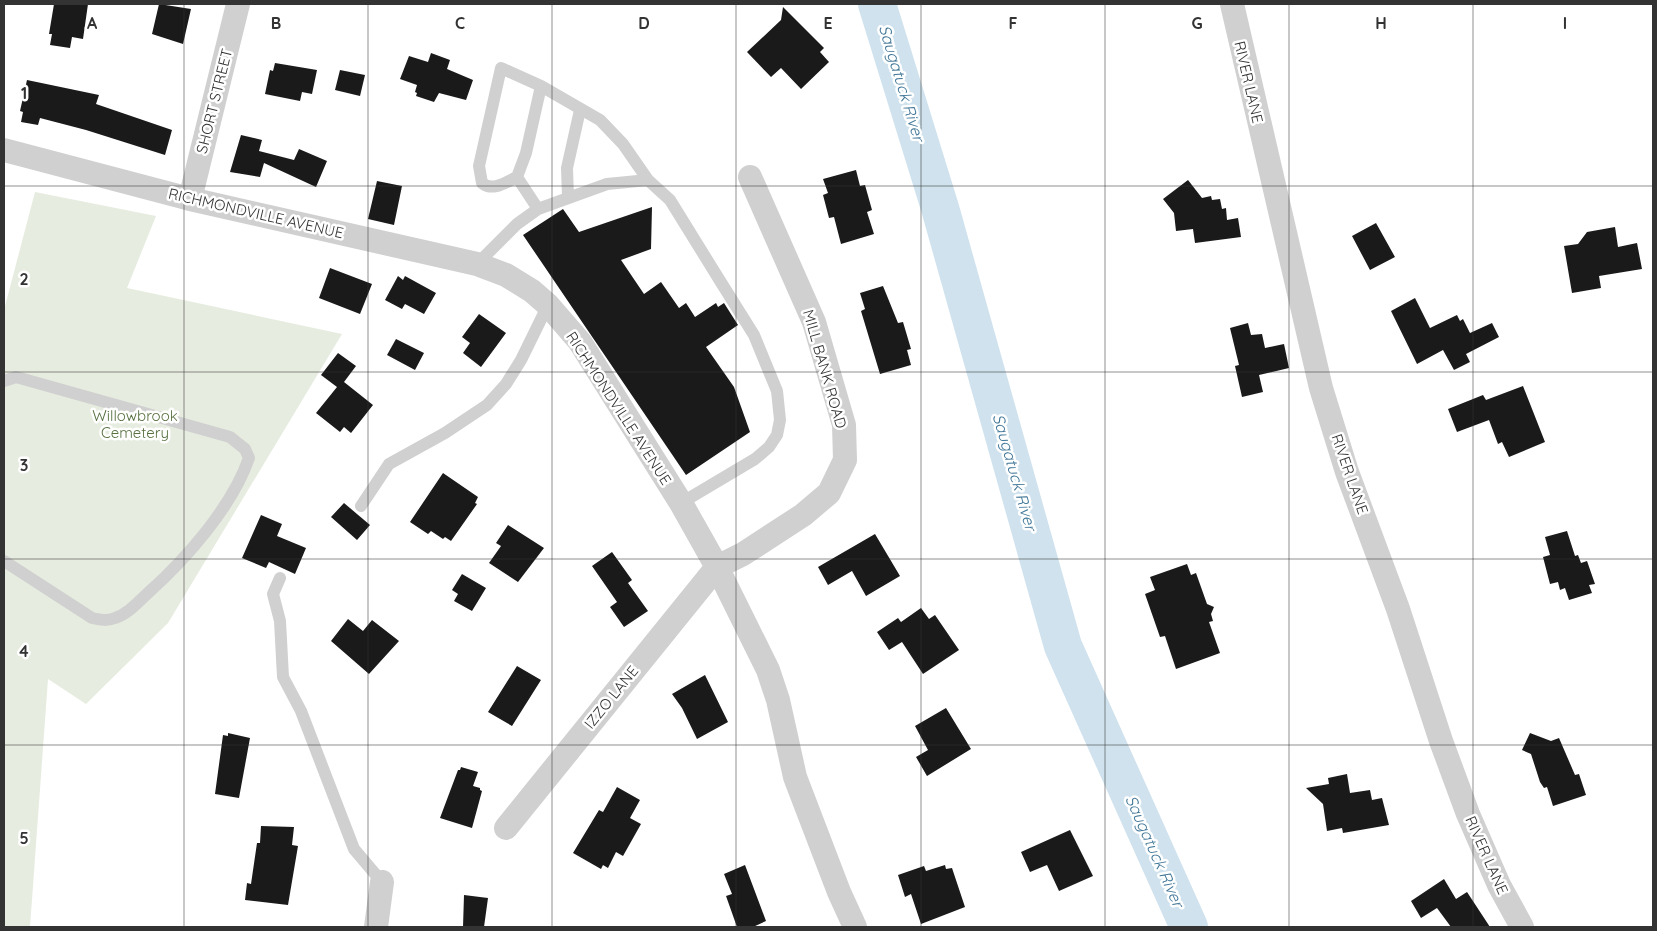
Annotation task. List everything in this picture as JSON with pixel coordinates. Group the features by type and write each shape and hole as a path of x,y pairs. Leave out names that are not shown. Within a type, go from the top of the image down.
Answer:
{"street":[{"name":"SHORT STREET","path":"190,199 238,4"},
{"name":"RIVER LANE","path":"1232,4 1324,397 1347,472 1382,563 1438,733 1468,814 1500,885 1522,927"},
{"name":"RICHMONDVILLE AVENUE","path":"4,150 190,199 477,264 506,275 532,291 548,305 580,342 680,503 717,567 768,670 778,700 795,776 839,892 855,927"},
{"name":"MILL BANK ROAD","path":"717,567 743,554 803,515 829,493 845,460 844,426 814,322 750,177"},
{"name":"IZZO LANE","path":"506,828 717,567"},
{"path":"376,927 382,882"}],"lane":[{"path":"541,86 526,153 517,177 494,187 487,187 482,183 479,175 479,166 502,68 541,86 600,120 617,138 648,180 670,200 754,335 777,391 780,420 777,435 769,446 755,459 680,503"},
{"path":"568,197 567,168 580,110"},
{"path":"517,177 538,209"},
{"path":"477,264 517,224 538,209 607,184 648,180"},
{"path":"361,506 390,464 445,433 480,409 506,384 521,360 548,305"},
{"path":"4,381 16,377 230,437 245,449 249,458 222,508 198,541 174,570 130,610 117,618 105,621 85,614 4,561"},
{"path":"280,578 273,594 280,621 283,677 301,711 354,849 382,882"}],"green space":[{"name":"Willowbrook Cemetery","path":"35,192 156,216 127,288 342,334 168,623 86,704 48,679 30,927 4,927 4,310"}],"building":[{"path":"54,4 88,4 83,39 72,37 70,48 50,45 52,34 49,34"},
{"path":"159,4 191,9 183,44 152,34"},
{"path":"783,7 824,48 820,52 829,62 801,89 781,68 771,77 747,52 781,20"},
{"path":"431,53 450,60 447,69 473,80 466,100 439,93 434,102 416,96 417,85 400,79 409,56 428,62"},
{"path":"275,63 317,70 312,94 302,92 300,101 265,94 270,70 273,71"},
{"path":"340,70 365,75 360,96 335,90"},
{"path":"27,80 99,95 96,104 172,130 165,155 86,130 40,118 38,125 21,122 23,112 20,111"},
{"path":"241,135 262,140 259,151 294,160 299,149 327,161 316,187 264,163 260,177 230,172"},
{"path":"856,170 860,186 865,185 872,210 867,212 874,234 841,244 834,217 829,218 823,195 828,193 823,179"},
{"path":"1188,180 1202,198 1211,196 1212,200 1220,199 1222,209 1226,208 1227,220 1238,218 1241,237 1195,243 1193,229 1176,231 1174,213 1163,199"},
{"path":"377,181 402,186 394,225 368,219"},
{"path":"652,207 651,249 621,260 644,294 661,282 679,308 686,303 695,317 716,303 718,307 724,303 738,325 706,347 734,387 750,432 686,475 523,235 563,209 579,232"},
{"path":"1376,223 1395,257 1370,270 1352,236"},
{"path":"1615,227 1618,247 1637,243 1642,269 1599,276 1601,288 1572,293 1564,246 1578,244 1587,232"},
{"path":"330,268 372,284 360,314 319,298"},
{"path":"398,276 403,280 405,276 436,293 424,314 405,304 402,309 385,300"},
{"path":"883,286 898,323 903,322 911,349 907,350 911,365 880,374 861,311 865,309 860,293"},
{"path":"1415,298 1430,328 1457,315 1460,321 1463,319 1470,333 1492,323 1499,337 1466,354 1470,362 1454,370 1443,350 1417,364 1391,311"},
{"path":"479,314 506,333 481,367 463,353 470,343 462,337"},
{"path":"1248,323 1251,335 1262,334 1265,348 1284,344 1289,368 1259,375 1263,392 1242,397 1235,366 1239,365 1230,328"},
{"path":"396,339 424,353 415,370 387,355"},
{"path":"338,353 356,366 344,382 373,405 351,433 344,427 340,432 316,413 337,387 321,375"},
{"path":"1523,386 1545,442 1509,457 1502,442 1498,444 1489,420 1457,432 1448,409 1483,395 1486,400"},
{"path":"443,473 478,497 475,503 477,504 451,541 445,537 443,539 431,531 428,534 410,522"},
{"path":"344,503 370,525 357,540 331,517"},
{"path":"261,515 282,524 277,536 306,548 295,574 269,562 266,568 242,558"},
{"path":"508,525 544,548 518,582 489,563 501,546 496,543"},
{"path":"1567,531 1575,556 1578,555 1581,563 1587,561 1595,584 1589,585 1592,593 1569,600 1565,588 1560,590 1558,582 1550,584 1543,557 1550,555 1545,537"},
{"path":"875,534 900,576 866,596 852,571 828,585 818,567"},
{"path":"612,552 632,580 628,583 648,611 624,627 610,607 617,602 592,566"},
{"path":"1187,564 1191,575 1196,573 1207,604 1214,607 1211,614 1213,621 1209,622 1220,653 1176,669 1165,636 1160,637 1145,594 1155,590 1150,577"},
{"path":"462,574 486,588 472,611 454,601 458,594 452,590"},
{"path":"921,608 929,619 935,615 959,650 923,674 902,642 889,650 877,632 898,618 901,622"},
{"path":"348,619 363,631 372,620 399,641 369,674 331,641"},
{"path":"517,666 541,680 512,726 488,712"},
{"path":"705,675 728,722 697,739 682,708 672,694"},
{"path":"946,708 971,749 927,776 916,757 928,750 915,726"},
{"path":"228,733 250,738 239,798 215,794 223,735 228,736"},
{"path":"1530,733 1551,741 1559,738 1575,775 1579,774 1586,795 1553,806 1547,787 1544,788 1540,782 1531,754 1522,750"},
{"path":"461,767 478,772 473,786 480,788 482,791 472,828 440,818 458,770"},
{"path":"1347,774 1350,793 1370,790 1372,800 1382,798 1389,825 1343,833 1342,828 1327,831 1323,804 1306,788 1329,784 1328,778"},
{"path":"617,787 640,800 630,818 641,824 623,856 616,852 608,868 603,865 601,869 573,853 599,810 603,812"},
{"path":"261,826 294,827 292,845 298,846 288,905 245,900 247,883 251,884 257,843 260,843"},
{"path":"1070,830 1093,876 1059,891 1047,865 1030,872 1021,852"},
{"path":"745,865 766,921 753,927 737,927 726,896 732,894 724,874"},
{"path":"945,865 946,869 952,868 965,907 921,924 911,894 905,897 898,875 924,866 926,871"},
{"path":"1444,879 1456,899 1467,892 1490,927 1451,927 1437,908 1421,918 1411,901"},
{"path":"464,895 488,898 484,927 463,927"}],"waterway":[{"name":"Saugatuck River","path":"877,4 940,208 1063,646 1189,927"}]}
